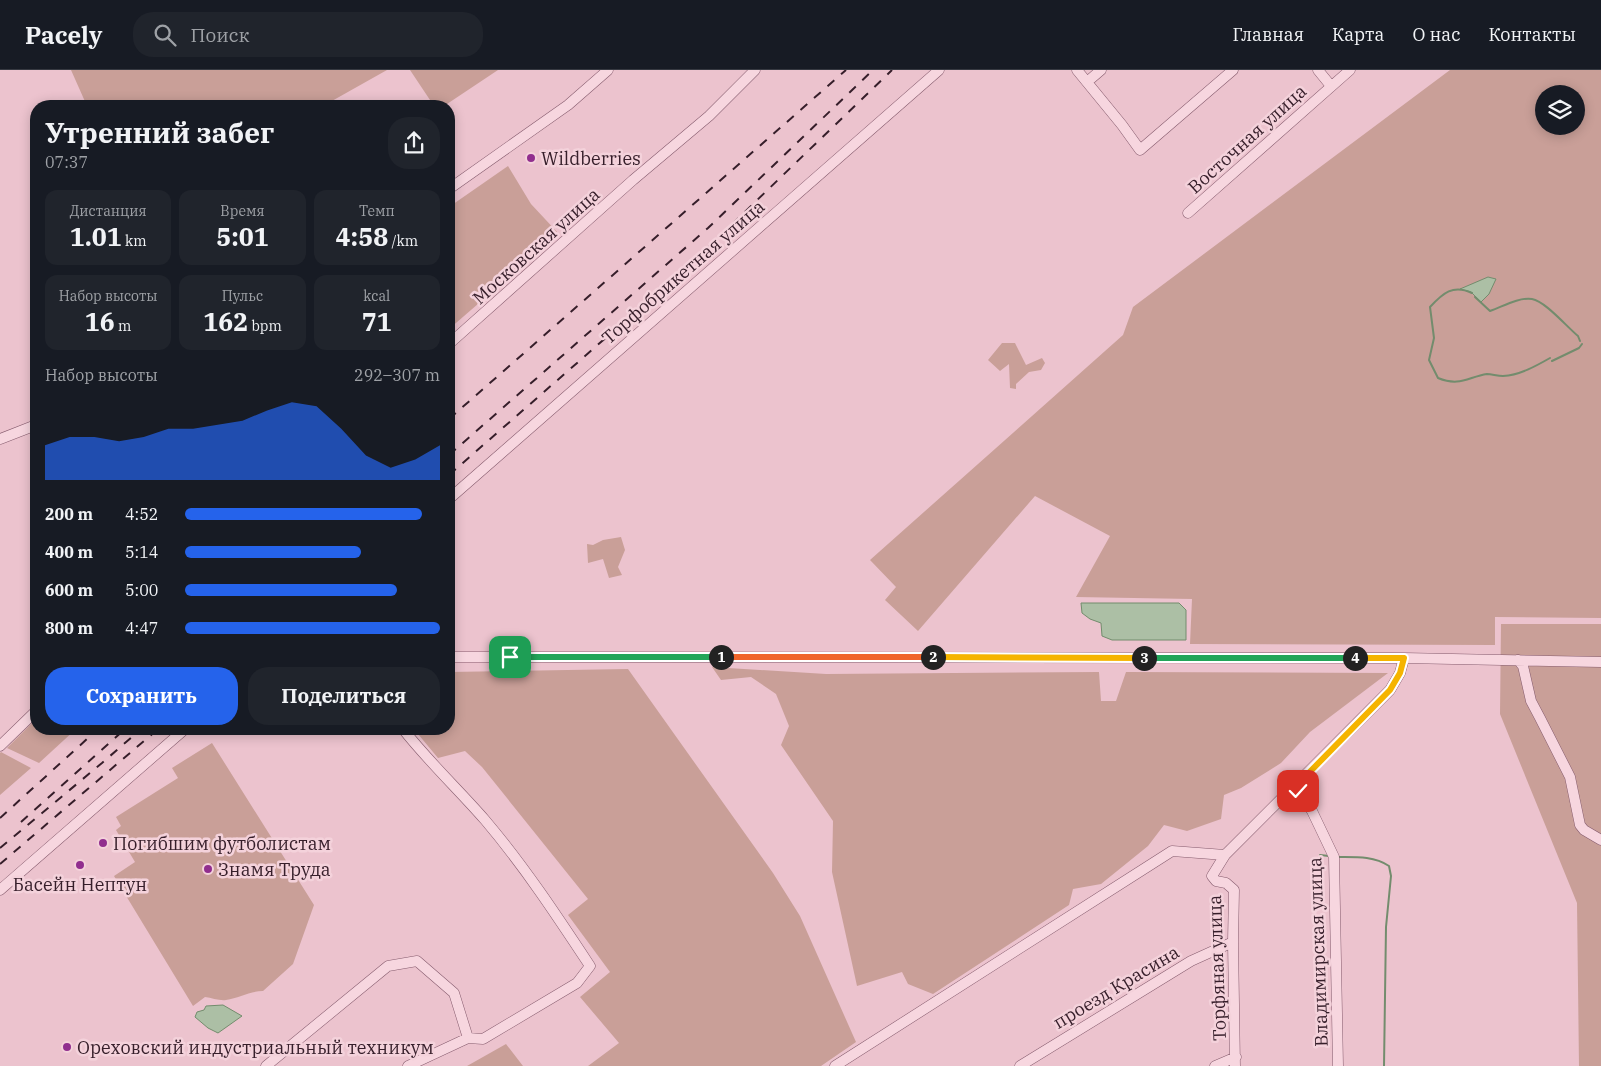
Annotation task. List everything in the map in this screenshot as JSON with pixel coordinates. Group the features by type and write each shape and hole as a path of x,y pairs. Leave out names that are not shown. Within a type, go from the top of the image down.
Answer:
{"street":[{"path":"455,185 566,107 608,70"},
{"name":"Московская улица","path":"455,339 633,180 709,116 755,70"},
{"name":"Торфобрикетная улица","path":"455,494 939,70"},
{"path":"1077,70 1140,150 1233,70"},
{"path":"1087,82 1101,70"},
{"path":"1318,70 1331,86"},
{"name":"Восточная улица","path":"1188,213 1350,70"},
{"path":"0,439 30,427"},
{"path":"455,657 1404,658 1601,662"},
{"path":"835,1066 1172,851 1225,856 1390,690 1400,673 1404,658"},
{"path":"1518,660 1523,666 1534,709 1570,777 1580,825 1584,830 1601,840"},
{"path":"0,746 30,717"},
{"path":"0,890 178,735"},
{"path":"408,735 485,820 547,901 590,966 577,983 483,1039 468,1038 408,1066"},
{"name":"Владимирская улица","path":"1296,786 1312,810 1334,857 1338,1066"},
{"name":"Торфяная улица","path":"1225,856 1212,876 1216,881 1226,883 1234,890 1233,942 1236,1061"},
{"name":"проезд Красина","path":"1020,1066 1191,961 1233,942"},
{"path":"266,1066 388,966 417,961 454,993 468,1038"},
{"path":"1215,1066 1236,1061"}],"shaded area":[{"path":"71,70 387,70 334,100 84,100"},
{"path":"410,70 498,70 453,100 430,100"},
{"path":"1450,70 1601,70 1601,618 1495,617 1495,645 1190,644 1192,599 1076,597 1110,536 1035,496 918,631 885,600 896,587 870,560 1123,335 1133,307"},
{"path":"508,166 531,204 559,234 455,324 455,203"},
{"path":"1488,277 1496,279 1489,294 1481,302 1471,292 1460,289"},
{"path":"1002,343 1015,343 1026,365 1042,358 1045,363 1041,370 1029,372 1016,384 1016,389 1010,388 1009,364 1000,371 988,360"},
{"path":"621,537 625,550 618,567 622,575 609,578 603,559 588,563 587,544 593,545 603,540"},
{"path":"1081,603 1179,603 1186,610 1186,640 1112,640 1102,636 1101,623 1090,619 1082,613"},
{"path":"1501,624 1601,624 1601,1066 1579,1066 1577,903 1500,714"},
{"path":"712,667 826,674 1099,672 1101,701 1116,701 1126,672 1388,673 1310,732 1281,763 1241,788 1224,795 1221,819 1187,831 1164,825 1148,846 1101,884 1073,889 1069,905 933,994 908,984 902,972 857,986 832,872 833,821 781,745 789,726 776,694 751,677 721,680"},
{"path":"628,669 773,873 800,916 856,1042 821,1066 588,1066 619,1043 580,997 610,972 568,915 588,899 482,767 465,751 438,758 419,735 455,735 455,672"},
{"path":"30,725 30,735 69,735 39,763 7,748"},
{"name":"Знамя Труда","path":"212,743 314,905 293,964 263,991 226,1000 205,997 193,1006 114,876 135,862 116,830 121,826 116,817 178,778 172,768"},
{"path":"0,753 31,768 0,795"},
{"path":"223,1005 242,1016 218,1033 208,1028 195,1017 197,1012 204,1010 206,1006"},
{"path":"506,1044 523,1066 467,1066"}],"waterway":[{"path":"1472,293 1459,289 1449,291 1430,307 1434,338 1429,360 1438,378 1452,382 1487,374 1501,376 1516,374 1550,358"},
{"path":"1475,297 1490,311 1521,299 1537,301 1556,315 1578,336 1580,341"},
{"path":"1552,361 1579,348 1582,344"},
{"path":"1320,855 1329,856"},
{"path":"1338,857 1358,857 1377,860 1389,866 1391,876 1386,927 1384,1066"}],"railway":[{"path":"455,414 846,70"},
{"path":"455,450 708,228 873,70"},
{"path":"455,470 697,258 892,70"},
{"path":"0,818 91,735"},
{"path":"21,822 118,735"},
{"path":"0,848 134,735"},
{"path":"0,864 151,735"}],"place":[{"name":"Wildberries","path":"531,158"},
{"name":"Погибшим футболистам","path":"103,843"},
{"name":"Басейн Нептун","path":"80,865"},
{"name":"Знамя Труда","path":"208,869"},
{"name":"Ореховский индустриальный техникум","path":"67,1047"}],"route":[{"path":"510,657 1404,658 1400,673 1390,690 1296,786 1298,791"}]}
